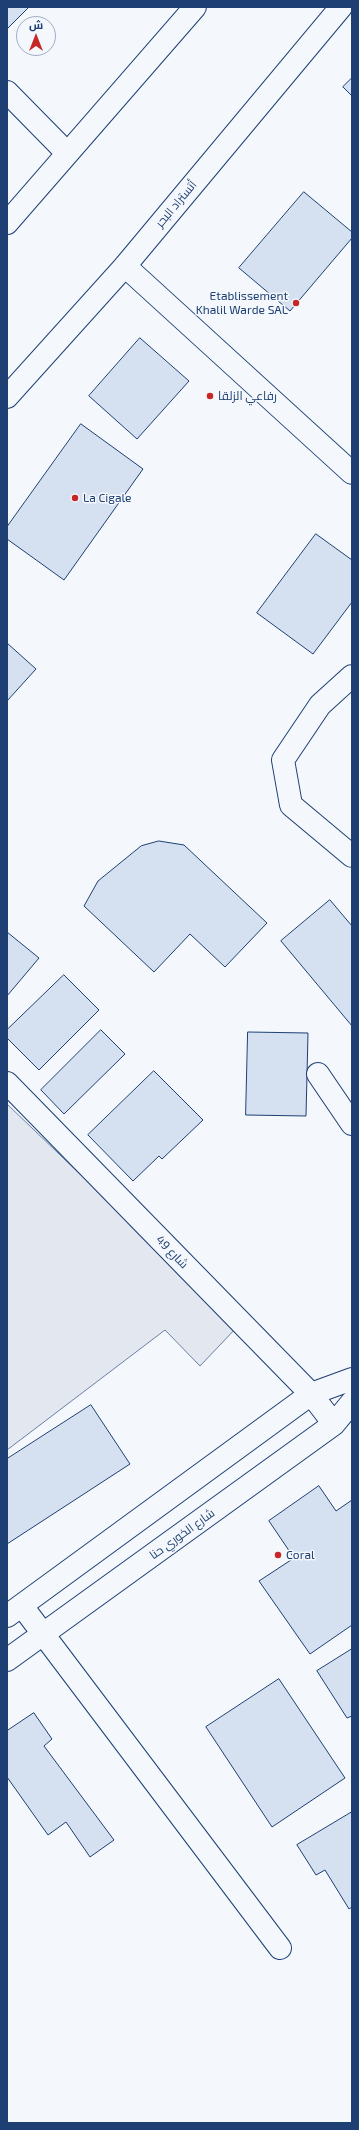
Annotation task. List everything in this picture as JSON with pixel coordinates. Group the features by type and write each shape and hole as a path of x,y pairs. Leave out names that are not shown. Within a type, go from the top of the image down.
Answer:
{"main road":[{"path":"7,223 195,7"},
{"name":"أتستراد البحر","path":"7,397 125,266 341,7"},
{"path":"7,92 67,153"},
{"path":"125,266 352,473"},
{"path":"352,676 320,705 282,760 291,805 352,856"},
{"path":"318,1074 352,1124"},
{"name":"شارع 49","path":"7,1083 311,1394 334,1424"},
{"path":"280,1948 44,1635 14,1611 311,1394 352,1379"},
{"name":"شارع الخوري حنا","path":"7,1660 44,1635 334,1424 352,1402"}],"shaded area":[{"path":"7,1104 238,1326 200,1366 165,1330 7,1450"}],"building":[{"path":"7,7 29,7 20,16 16,16 16,20 7,29"},
{"path":"352,78 352,96 343,87"},
{"path":"304,192 352,232 352,238 290,311 239,268"},
{"path":"140,338 189,381 137,439 89,396"},
{"name":"La Cigale","path":"81,424 143,469 64,580 7,539 7,527"},
{"path":"316,534 352,560 352,602 313,654 257,613"},
{"path":"7,643 36,669 7,701"},
{"path":"159,841 184,845 267,923 225,967 190,934 154,972 84,906 98,881 141,846"},
{"path":"330,900 352,926 352,1026 281,941"},
{"path":"7,932 39,958 7,996"},
{"path":"64,975 99,1010 39,1070 7,1038 7,1030"},
{"path":"101,1030 125,1054 64,1114 41,1090"},
{"path":"248,1032 308,1033 306,1116 246,1115"},
{"path":"154,1071 203,1120 162,1159 159,1156 133,1181 88,1135"},
{"path":"91,1405 130,1464 7,1544 7,1459"},
{"path":"319,1486 336,1511 352,1500 352,1625 310,1654 259,1581 294,1558 269,1521"},
{"path":"352,1649 352,1716 347,1718 317,1671"},
{"path":"279,1679 345,1778 272,1827 206,1727"},
{"path":"34,1713 52,1739 44,1746 114,1840 90,1857 66,1822 48,1835 7,1777 7,1731"},
{"path":"352,1812 352,1907 349,1909 325,1870 316,1875 297,1845"}],"place":[{"name":"Etablissement Khalil Warde SAL","path":"296,303"},
{"name":"رفاعي الزلقا","path":"210,396"},
{"name":"La Cigale","path":"75,498"},
{"name":"Coral","path":"278,1555"}]}
